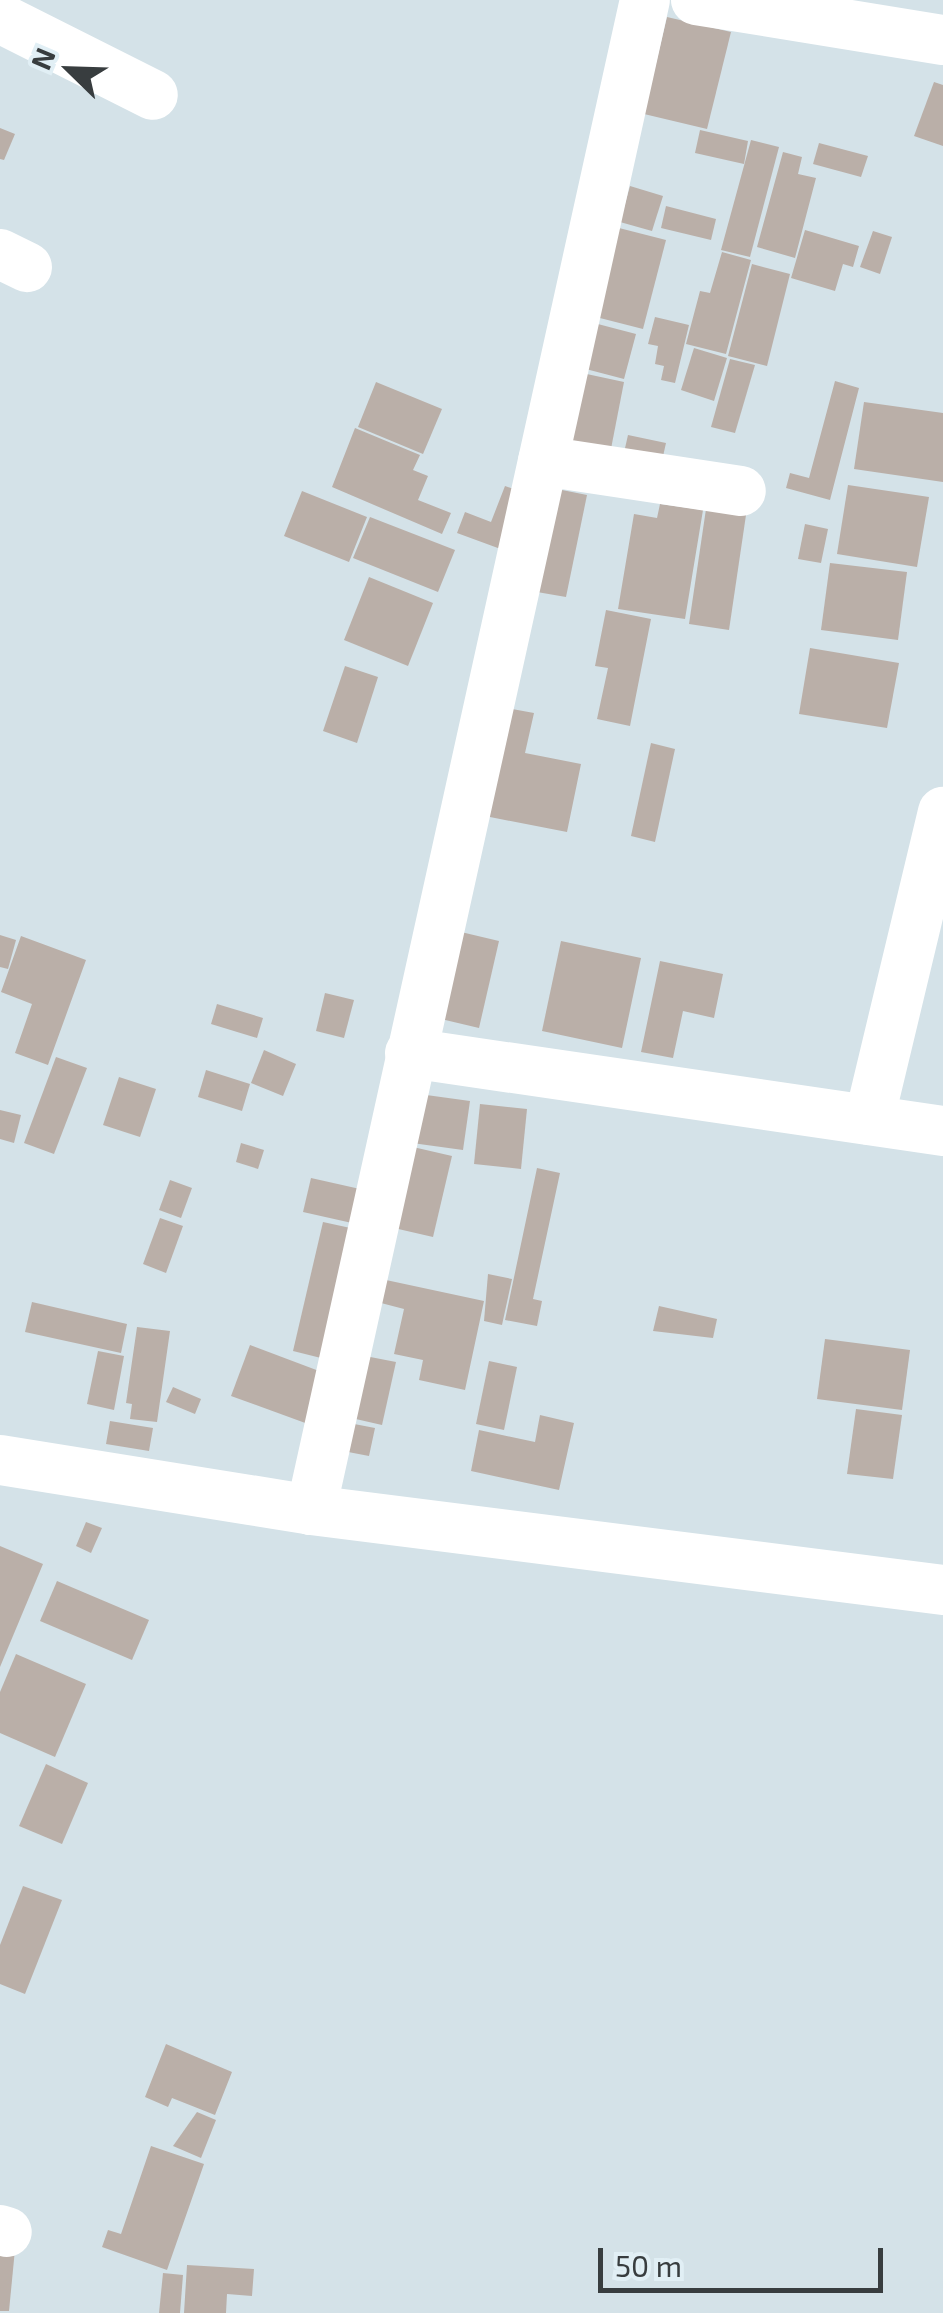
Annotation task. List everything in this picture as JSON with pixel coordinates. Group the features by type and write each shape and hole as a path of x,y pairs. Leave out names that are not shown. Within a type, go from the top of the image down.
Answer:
{"street":[{"path":"311,1510 646,0"},
{"path":"696,0 943,40"},
{"path":"0,18 153,95"},
{"path":"543,462 742,492"},
{"path":"869,1120 943,812"},
{"path":"410,1053 943,1131"},
{"path":"0,1460 311,1510 943,1590"}],"building":[{"path":"667,17 731,32 707,129 644,114"},
{"path":"934,82 943,85 943,146 914,136"},
{"path":"0,128 15,134 4,160 0,159"},
{"path":"700,130 748,141 744,164 695,153"},
{"path":"751,140 779,147 750,257 721,250"},
{"path":"819,143 868,156 861,177 813,164"},
{"path":"783,152 802,157 798,174 816,178 795,258 757,247"},
{"path":"630,186 663,196 652,231 620,222"},
{"path":"666,206 716,219 711,240 661,228"},
{"path":"619,228 666,240 643,329 596,317"},
{"path":"805,230 859,246 853,267 843,264 835,291 791,278"},
{"path":"873,231 892,237 880,274 860,267"},
{"path":"722,252 751,260 726,354 686,344 700,291 710,293"},
{"path":"752,264 790,274 767,366 728,356"},
{"path":"655,317 689,325 675,383 661,380 664,366 655,364 658,346 648,344"},
{"path":"594,323 636,334 624,379 582,368"},
{"path":"694,348 727,358 714,401 681,390"},
{"path":"730,359 755,365 735,433 711,427"},
{"path":"582,373 624,382 609,459 567,451"},
{"path":"835,381 859,388 830,500 786,488 790,473 809,478"},
{"path":"376,382 442,409 423,454 358,427"},
{"path":"864,402 943,413 943,482 854,469"},
{"path":"355,428 420,455 413,470 428,476 418,500 451,513 442,534 332,487"},
{"path":"628,435 666,443 661,465 623,457"},
{"path":"848,485 929,497 917,567 837,554"},
{"path":"505,486 528,494 506,551 457,533 465,512 491,522"},
{"path":"557,489 587,495 566,597 537,592"},
{"path":"302,491 367,517 349,562 284,536"},
{"path":"660,504 703,510 685,619 618,609 634,514 657,518"},
{"path":"706,509 746,515 729,630 689,624"},
{"path":"370,517 455,550 438,592 353,558"},
{"path":"805,524 828,529 821,563 798,559"},
{"path":"830,563 907,572 898,640 821,630"},
{"path":"369,577 433,603 408,666 344,640"},
{"path":"606,610 651,619 630,726 597,719 608,668 595,666"},
{"path":"810,648 899,663 887,728 799,714"},
{"path":"345,666 378,677 357,743 323,731"},
{"path":"506,708 534,713 525,753 581,764 567,832 485,816"},
{"path":"651,743 675,749 655,842 631,836"},
{"path":"461,932 499,941 479,1028 441,1019"},
{"path":"0,935 16,940 8,969 0,967"},
{"path":"21,936 86,960 48,1065 15,1053 32,1004 1,992"},
{"path":"561,941 641,958 622,1048 542,1031"},
{"path":"660,961 723,974 714,1018 683,1011 673,1058 641,1052"},
{"path":"325,993 354,1000 344,1038 316,1031"},
{"path":"217,1004 263,1018 257,1038 211,1024"},
{"path":"264,1050 296,1064 283,1096 251,1083"},
{"path":"56,1057 87,1068 54,1154 24,1143"},
{"path":"206,1070 250,1084 242,1111 198,1097"},
{"path":"119,1077 156,1089 140,1137 103,1125"},
{"path":"419,1094 470,1101 463,1150 412,1143"},
{"path":"480,1104 527,1109 521,1169 474,1164"},
{"path":"0,1110 21,1115 14,1143 0,1139"},
{"path":"241,1143 264,1150 258,1169 236,1162"},
{"path":"413,1147 452,1156 433,1237 394,1228"},
{"path":"537,1168 560,1173 533,1299 542,1301 537,1326 505,1320"},
{"path":"311,1178 360,1189 352,1223 303,1212"},
{"path":"170,1180 192,1188 181,1218 159,1210"},
{"path":"160,1218 183,1226 166,1273 143,1264"},
{"path":"323,1222 355,1229 325,1359 293,1351"},
{"path":"488,1274 512,1279 502,1325 484,1321"},
{"path":"386,1280 484,1301 465,1390 419,1380 423,1360 394,1354 404,1309 381,1303"},
{"path":"32,1302 127,1324 121,1353 25,1332"},
{"path":"659,1306 717,1319 713,1338 653,1331"},
{"path":"137,1327 170,1331 157,1422 130,1419 132,1404 126,1403"},
{"path":"825,1339 910,1350 902,1410 817,1399"},
{"path":"250,1345 327,1374 308,1424 231,1396"},
{"path":"98,1351 124,1356 114,1410 87,1404"},
{"path":"360,1355 396,1362 382,1425 347,1417"},
{"path":"489,1361 517,1367 504,1430 476,1424"},
{"path":"173,1387 201,1399 195,1414 166,1402"},
{"path":"856,1409 902,1415 893,1479 847,1474"},
{"path":"540,1415 574,1423 559,1490 471,1471 479,1430 535,1442"},
{"path":"110,1421 153,1428 149,1451 106,1444"},
{"path":"349,1423 375,1428 369,1456 343,1451"},
{"path":"86,1522 102,1528 91,1553 76,1546"},
{"path":"0,1546 43,1564 0,1667"},
{"path":"57,1581 149,1620 132,1660 40,1621"},
{"path":"16,1654 86,1684 55,1757 0,1733 0,1692"},
{"path":"46,1764 88,1783 62,1844 19,1826"},
{"path":"23,1886 62,1900 25,1994 0,1984 0,1945"},
{"path":"166,2044 232,2072 215,2115 172,2098 168,2107 145,2097"},
{"path":"197,2112 216,2120 201,2158 173,2146"},
{"path":"151,2146 204,2164 167,2270 102,2247 108,2230 121,2234"},
{"path":"0,2238 16,2239 9,2311 0,2311"},
{"path":"187,2265 254,2269 252,2296 227,2294 226,2313 184,2313"},
{"path":"163,2273 183,2275 180,2313 159,2313"}]}
